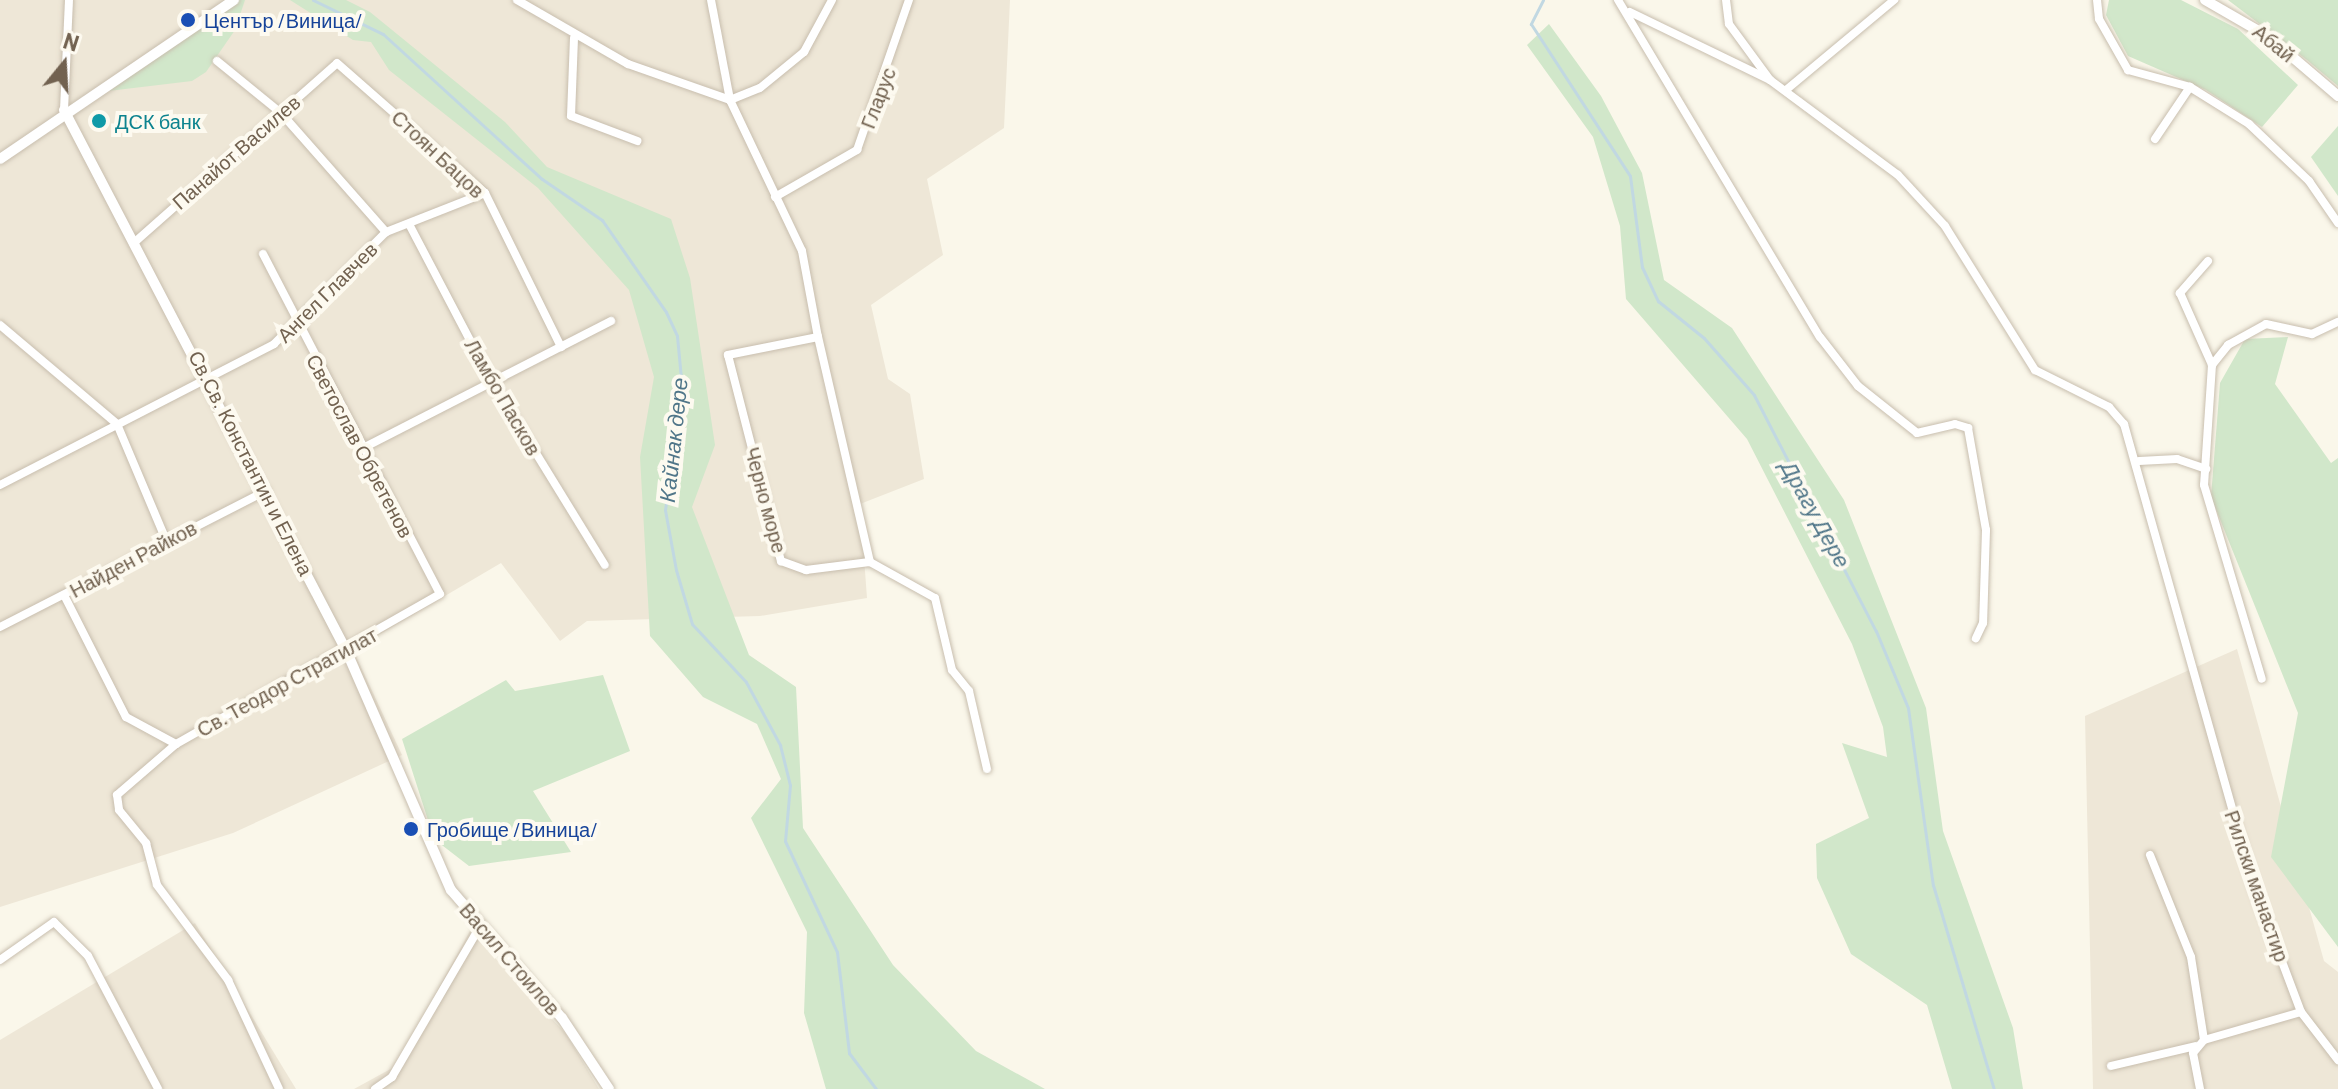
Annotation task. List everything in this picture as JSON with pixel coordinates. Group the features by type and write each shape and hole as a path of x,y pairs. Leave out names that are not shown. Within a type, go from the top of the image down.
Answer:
{"street":[{"path":"0,159 64,110 234,0"},
{"path":"517,0 574,38 730,100 760,88 804,52 832,0"},
{"path":"711,0 730,100 802,251 818,337 870,562 935,598 952,670 969,691 987,769"},
{"name":"Гларус","path":"775,197 857,150 909,0"},
{"path":"1618,0 1630,12 1820,337 1858,386 1917,433 1955,424 1968,428 1986,530 1983,623 1976,638"},
{"path":"1726,0 1729,24 1770,80"},
{"path":"1786,90 1894,0"},
{"path":"2097,0 2099,19 2128,70 2190,87 2249,124 2309,181 2338,223"},
{"name":"Абай","path":"2205,0 2269,37 2338,96"},
{"path":"64,110 71,1"},
{"name":"Рилски манастир","path":"1630,12 1786,90 1932,209 2021,354 2035,370 2109,407 2139,461 2156,553 2254,887 2301,1012 2338,1060"},
{"path":"574,38 571,116 637,141"},
{"path":"217,61 281,113 386,232"},
{"name":"Панайот Василев","path":"136,241 337,63"},
{"name":"Стоян Бацов","path":"337,63 485,193 561,347"},
{"path":"2155,139 2190,87"},
{"name":"Св.Св. Константин и Елена","path":"64,110 136,241 346,650 420,825"},
{"name":"Ангел Главчев","path":"0,485 208,379 297,328 386,232 485,193"},
{"name":"Ламбо Пасков","path":"409,224 491,380 605,565"},
{"name":"Светослав Обретенов","path":"263,254 297,328 440,594"},
{"path":"2208,261 2185,284 2180,303 2212,365 2206,469 2218,540 2262,679"},
{"path":"361,449 611,321"},
{"path":"2212,365 2228,345 2266,324 2312,334 2338,322"},
{"path":"0,325 117,424 166,540"},
{"name":"Черно море","path":"818,337 728,355 781,561 806,570 870,562"},
{"path":"2139,461 2177,459 2206,469"},
{"name":"Найден Райков","path":"0,627 266,491"},
{"name":"Св. Теодор Стратилат","path":"64,595 126,717 176,744 440,594"},
{"path":"176,744 123,787 116,803 146,843 169,907 228,980 279,1089"},
{"name":"Васил Стоилов","path":"420,825 478,930 562,1018 609,1089"},
{"path":"2150,855 2191,957 2204,1040"},
{"path":"0,960 49,920 73,937 158,1089"},
{"path":"375,1089 392,1077 478,930"},
{"path":"2111,1066 2196,1046 2204,1040 2301,1012"},
{"path":"2196,1046 2200,1089"},
{"path":"392,1077 395,1089"}],"shaded area":[{"path":"0,0 1010,0 1004,128 927,179 943,255 871,305 888,379 910,394 924,479 860,504 867,598 760,616 587,621 560,641 501,563 353,650 402,755 233,833 0,907"},
{"path":"2237,649 2324,961 2338,972 2338,1089 2093,1089 2085,716"},
{"path":"195,923 296,1089 0,1089 0,1040"},
{"path":"470,931 566,1034 599,1089 354,1089 396,1066"}],"green space":[{"path":"234,0 245,0 235,30 206,72 192,81 100,92"},
{"path":"290,0 346,0 370,12 505,122 547,167 671,219 690,278 715,445 692,507 749,655 796,687 803,828 893,965 976,1051 1045,1089 826,1089 804,1013 807,932 751,818 781,779 757,724 703,697 650,636 640,457 654,377 629,290 538,188 389,70 371,42 353,40"},
{"path":"2109,0 2181,0 2238,29 2298,85 2262,127 2206,90 2128,56 2106,15"},
{"path":"2228,0 2338,0 2338,86 2307,60"},
{"path":"1549,24 1601,96 1642,173 1664,280 1732,328 1844,500 1926,708 1943,831 2013,1028 2023,1089 1952,1089 1927,1005 1851,954 1817,878 1816,844 1869,818 1842,743 1887,757 1883,727 1852,644 1747,439 1626,299 1620,226 1593,137 1527,45"},
{"path":"2338,126 2338,196 2311,157"},
{"path":"2288,337 2275,384 2331,463 2338,458 2338,947 2271,857 2298,713 2211,497 2220,383 2245,339"},
{"path":"603,675 630,751 533,791 571,852 469,866 434,839 402,739 506,680 515,691"}],"waterway":[{"name":"Кайнак дере","path":"313,0 383,34 542,179 602,220 666,312 677,336 682,389 665,510 676,570 692,624 746,682 780,745 790,785 785,841 837,952 849,1053 876,1089"},
{"name":"Драгу Дере","path":"1543,0 1531,24 1630,176 1642,267 1658,301 1704,338 1754,395 1876,631 1908,708 1933,885 1994,1089"}],"place":[{"name":"Център /Виница/","path":"188,20"},
{"name":"ДСК банк","path":"99,121"},
{"name":"Гробище /Виница/","path":"411,829"}]}
